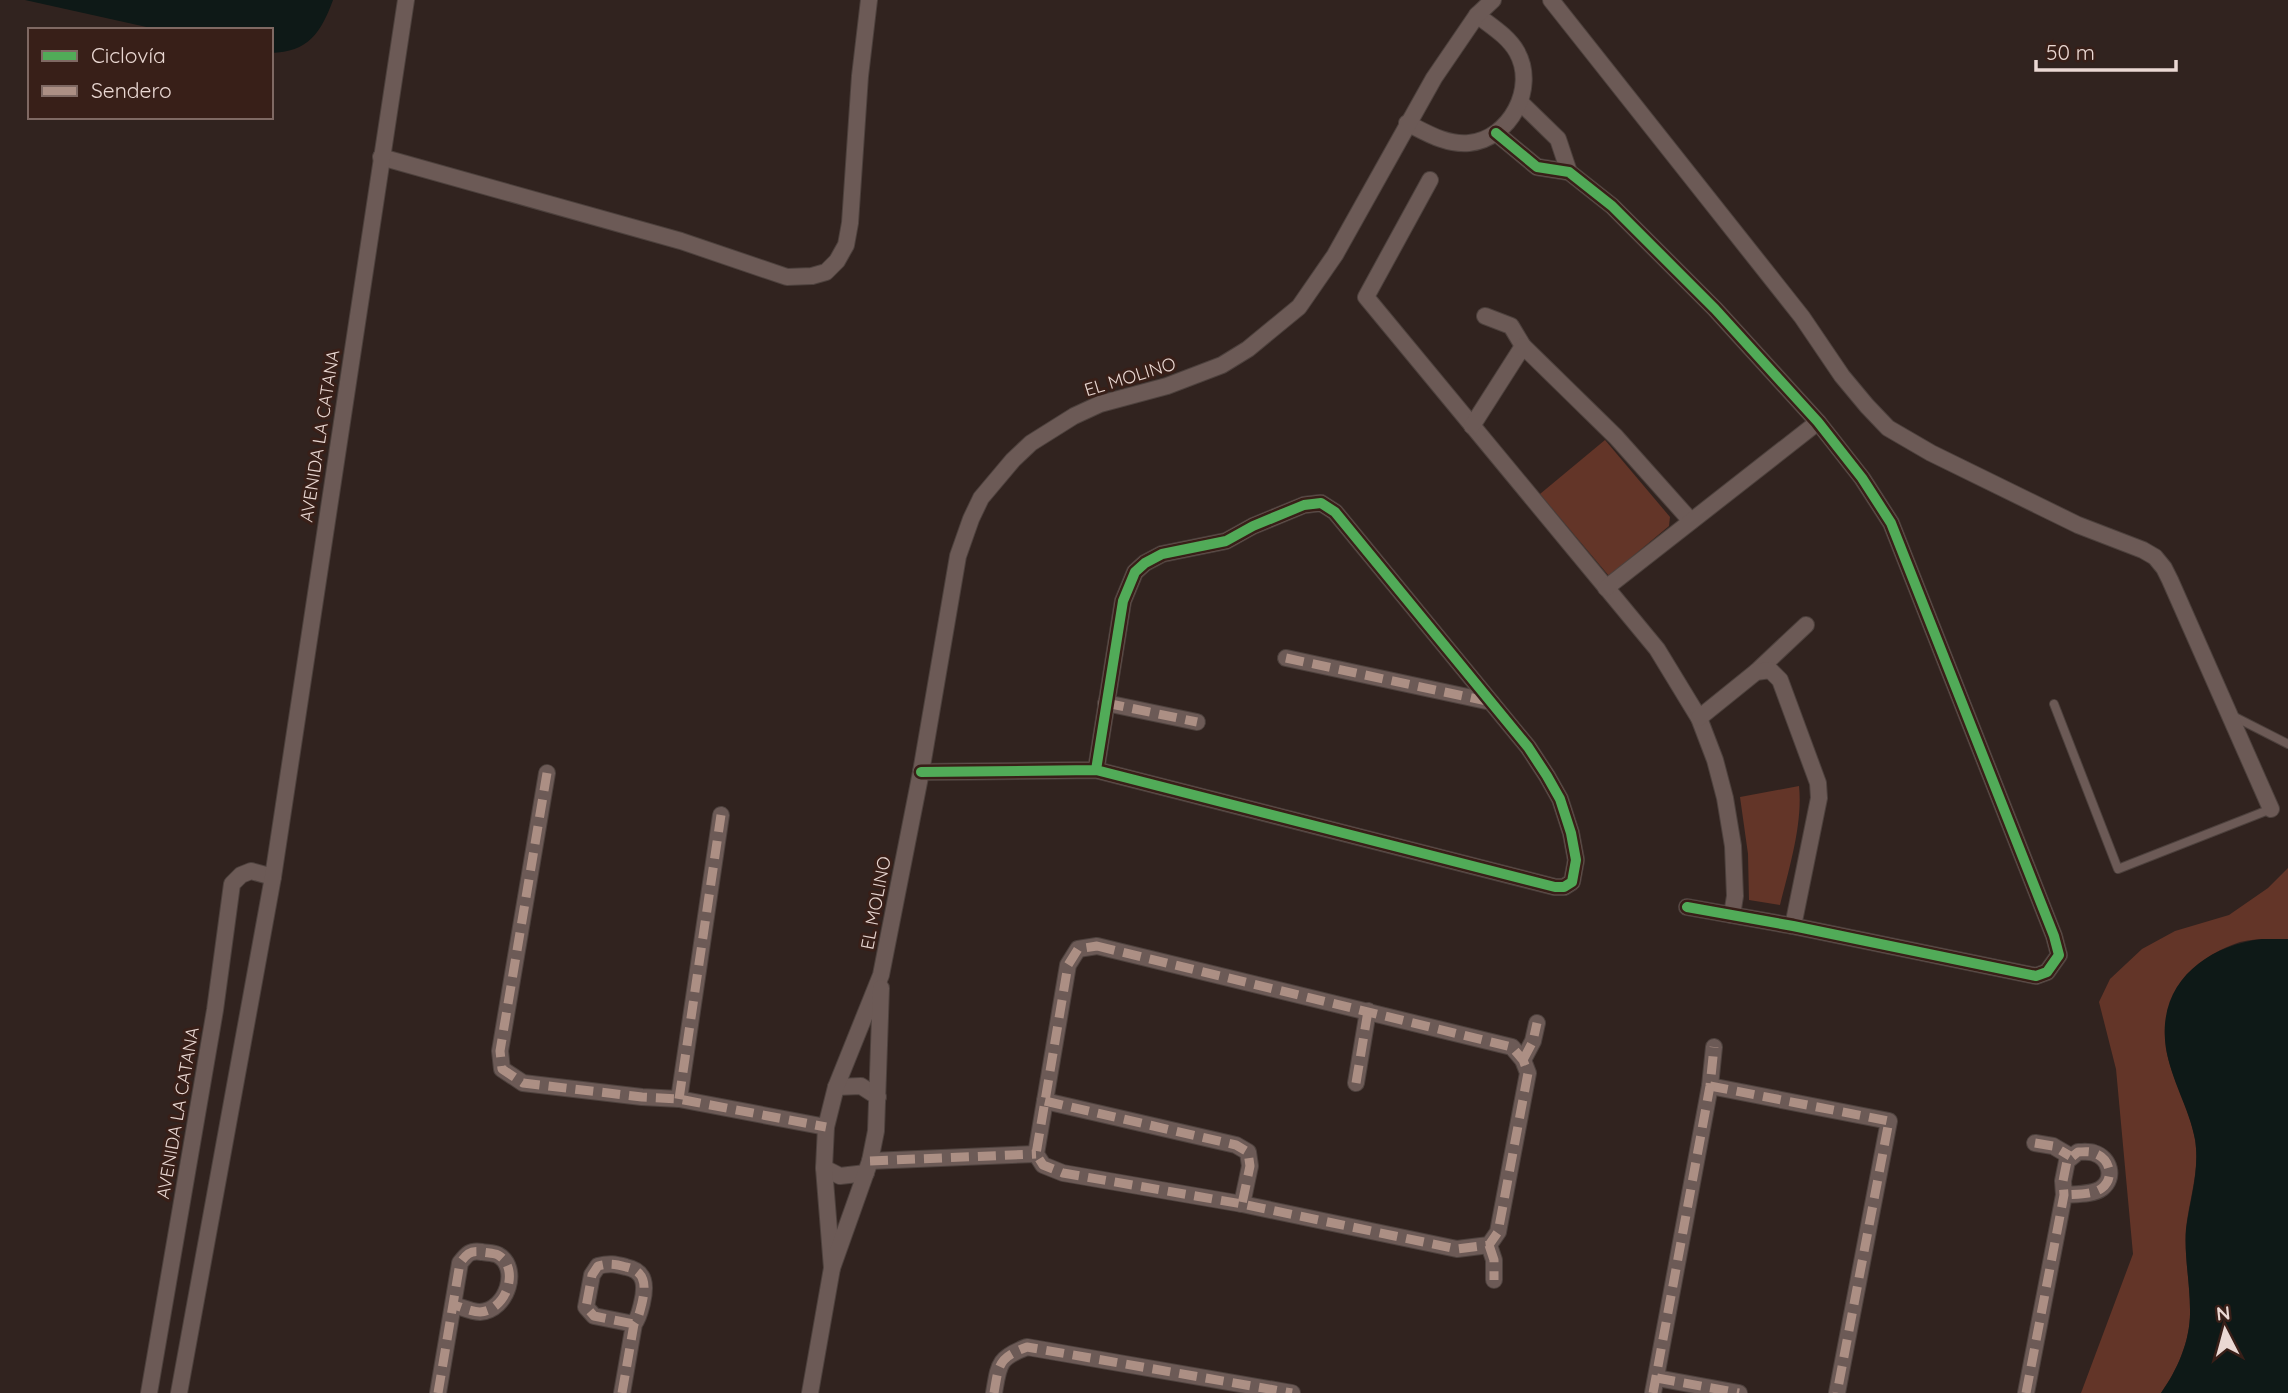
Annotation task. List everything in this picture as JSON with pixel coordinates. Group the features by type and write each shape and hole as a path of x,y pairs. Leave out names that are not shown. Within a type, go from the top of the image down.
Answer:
{"street":[{"name":"AVENIDA LA CATANA","path":"178,1393 273,877 406,0"},
{"path":"381,157 681,241 787,277 812,276 826,272 837,261 846,245 850,223 860,76 869,0"},
{"name":"EL MOLINO","path":"810,1393 832,1268 868,1167 876,1131 881,975 921,772 958,556 981,498 1031,443 1074,416 1100,404 1194,377 1231,360 1270,333 1298,307 1335,255 1434,78 1478,15 1493,0"},
{"path":"1551,0 1802,317 1842,376 1888,428 1931,453 2078,525 2155,557 2164,568 2271,809"},
{"path":"1407,123 1436,138 1452,142 1478,141 1496,134 1521,103 1525,82 1522,63 1506,37 1478,15"},
{"path":"1521,103 1558,138 1569,173"},
{"path":"1496,134 1537,167 1569,173 1612,206 1715,309 1818,422 1862,478 1891,523 2054,936 2059,955 2047,972 2036,976 1687,907"},
{"path":"1430,180 1366,297 1657,649 1699,718 1726,798 1733,846 1735,896 1732,915"},
{"path":"1485,316 1511,326 1522,346 1616,437 1691,521"},
{"path":"1472,426 1522,346"},
{"path":"1606,588 1818,422"},
{"path":"921,772 1096,770 1555,887 1564,887 1572,882 1576,860 1560,799 1528,747 1335,512 1321,503 1304,505 1253,526 1226,541 1162,554 1135,572 1123,601 1096,770"},
{"path":"1699,718 1756,672 1806,625"},
{"path":"1286,658 1491,702"},
{"path":"1756,672 1770,670 1780,680 1818,783 1819,798 1793,926"},
{"path":"1106,703 1197,722"},
{"path":"547,773 500,1051 502,1069 523,1083 642,1097 679,1098 827,1127"},
{"path":"679,1098 721,815"},
{"name":"AVENIDA LA CATANA","path":"149,1393 217,999 230,891 237,878 246,872 273,877"},
{"path":"1097,946 1368,1011 1512,1047 1523,1060 1528,1073 1498,1232 1489,1245 1457,1250 1242,1204 1063,1173 1043,1165 1036,1154 1068,965 1078,948 1097,946"},
{"name":"EL MOLINO","path":"832,1268 824,1168 827,1127 835,1087 881,975"},
{"path":"1356,1083 1368,1011"},
{"path":"1523,1060 1533,1041 1537,1023"},
{"path":"1714,1047 1710,1086 1655,1385 1739,1393"},
{"path":"835,1087 861,1086 878,1097"},
{"path":"1710,1086 1889,1121 1837,1393"},
{"path":"1045,1101 1236,1145 1248,1153 1250,1166 1242,1204"},
{"path":"2035,1143 2053,1146 2070,1156"},
{"path":"2026,1393 2064,1195 2065,1166 2070,1156 2081,1152 2100,1156 2109,1166 2107,1183 2098,1191 2064,1195"},
{"path":"824,1168 839,1176 868,1167 1036,1154"},
{"path":"1489,1245 1494,1280"},
{"path":"439,1393 454,1306"},
{"path":"622,1393 634,1324"},
{"path":"994,1393 999,1365 1010,1353 1027,1347 1256,1390 1292,1393"}],"lane":[{"path":"2054,704 2118,869 2271,809"},
{"path":"2230,714 2288,744"}],"shaded area":[{"path":"25,0 333,0 318,31 304,44 284,52 273,53 273,28 151,28"},
{"path":"1605,440 1670,517 1669,526 1609,576 1540,494"},
{"path":"1799,786 1797,830 1780,905 1749,900 1748,854 1740,797"},
{"path":"2288,868 2288,939 2240,942 2207,958 2182,982 2168,1012 2166,1049 2189,1117 2196,1151 2186,1239 2190,1320 2182,1353 2161,1393 2081,1393 2133,1254 2116,1069 2099,1002 2110,979 2142,949 2175,931 2229,915 2268,888"},
{"path":"2262,939 2288,939 2288,1393 2161,1393 2178,1364 2190,1320 2186,1229 2196,1162 2195,1139 2166,1048 2165,1026 2169,1005 2188,973 2203,960 2221,950"}],"marked path":[{"path":"1286,658 1491,702"},
{"path":"1106,703 1197,722"},
{"path":"547,773 500,1051 502,1069 523,1083 679,1099 826,1127"},
{"path":"679,1099 721,815"},
{"path":"1097,946 1512,1047 1523,1060 1528,1073 1498,1232 1489,1245 1457,1249 1242,1204 1063,1173 1043,1165 1036,1154 1068,965 1078,949 1097,946"},
{"path":"1356,1083 1368,1011"},
{"path":"1523,1060 1533,1041 1537,1023"},
{"path":"1653,1393 1710,1086 1714,1047"},
{"path":"1710,1086 1889,1121 1837,1393"},
{"path":"1045,1101 1236,1145 1248,1152 1250,1166 1242,1204"},
{"path":"2035,1143 2053,1146 2070,1156"},
{"path":"2026,1393 2064,1195 2063,1181 2067,1161 2078,1152 2092,1152 2104,1159 2109,1174 2102,1188 2089,1193 2064,1195"},
{"path":"870,1161 1036,1154"},
{"path":"1489,1245 1494,1260 1494,1280"},
{"path":"438,1393 460,1263 472,1252 496,1254 505,1261 508,1287 498,1304 480,1312 454,1305"},
{"path":"622,1393 644,1285 641,1276 633,1269 612,1264 598,1266 592,1275 586,1307 594,1316 634,1324"},
{"path":"994,1393 1002,1363 1010,1355 1027,1347 1292,1393"},
{"path":"1657,1378 1739,1393"}],"cycle path":[{"path":"1496,133 1537,167 1569,172 1612,206 1715,309 1818,422 1862,478 1891,523 2054,936 2059,955 2047,972 2036,976 1687,907"},
{"path":"921,772 1096,770 1555,887 1564,887 1572,882 1576,860 1560,799 1528,747 1335,512 1321,503 1304,505 1253,526 1226,541 1162,554 1135,572 1123,601 1096,770"}]}
